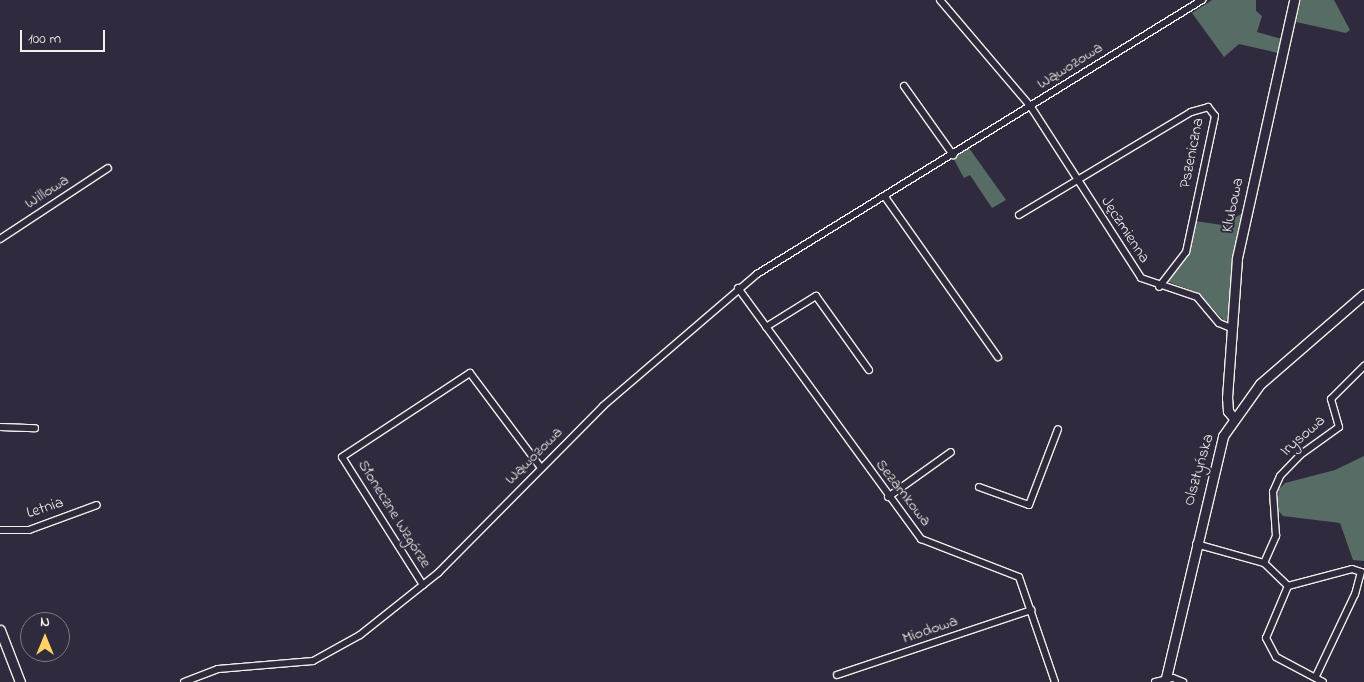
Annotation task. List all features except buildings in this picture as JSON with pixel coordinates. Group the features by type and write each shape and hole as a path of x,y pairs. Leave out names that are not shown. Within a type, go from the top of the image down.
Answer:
{"street":[{"name":"Jęczmienna","path":"940,0 1031,107 1134,270 1159,287 1197,296 1219,323 1231,328"},
{"name":"Wąwozowa","path":"184,682 218,669 314,661 360,635 423,585 603,406 738,288 1202,0"},
{"name":"Klubowa","path":"1233,417 1227,406 1237,258 1294,0"},
{"path":"904,86 953,155"},
{"name":"Pszeniczna","path":"1077,181 1191,112 1202,107 1213,110 1186,252 1159,287"},
{"name":"Willowa","path":"0,239 108,168"},
{"path":"1019,215 1077,181"},
{"path":"885,197 998,357"},
{"name":"Sezamkowa","path":"738,288 888,497 921,539 1019,577 1055,682"},
{"name":"Olsztyńska","path":"1165,680 1214,463 1233,417 1260,384 1364,294"},
{"path":"766,327 816,296 869,370"},
{"name":"Irysowa","path":"1264,563 1276,536 1272,505 1280,476 1339,427 1331,399 1364,366"},
{"name":"Słoneczne Wzgórze","path":"423,585 342,457 470,373 541,468"},
{"path":"0,427 35,428"},
{"path":"980,487 1029,505 1058,429"},
{"path":"888,497 950,452"},
{"name":"Letnia","path":"0,530 29,530 97,505"},
{"path":"1196,544 1264,563 1288,586"},
{"path":"1288,586 1357,569 1362,579 1316,676"},
{"path":"1288,586 1266,638 1276,657 1316,676 1323,682"},
{"path":"1355,594 1364,598"},
{"name":"Miodowa","path":"837,675 1031,610"},
{"path":"0,630 20,682"},
{"path":"1155,682 1165,680 1183,682"}],"green space":[{"path":"1212,0 1256,0 1256,11 1262,16 1257,32 1282,39 1278,53 1239,44 1224,57 1192,13"},
{"path":"1301,0 1334,0 1350,30 1346,33 1296,22"},
{"path":"969,148 1006,200 992,208 970,175 964,178 953,158"},
{"path":"1243,213 1232,268 1229,316 1225,322 1199,293 1166,281 1187,257 1195,221 1222,225"},
{"path":"1364,456 1364,561 1353,560 1340,523 1283,516 1277,509 1279,489 1285,483 1335,470"}]}
